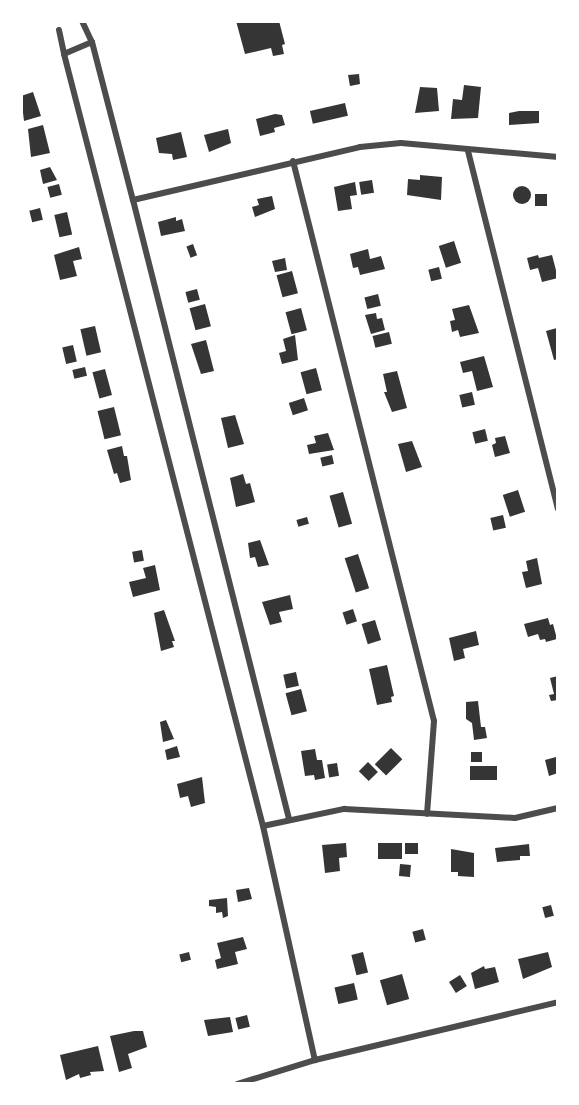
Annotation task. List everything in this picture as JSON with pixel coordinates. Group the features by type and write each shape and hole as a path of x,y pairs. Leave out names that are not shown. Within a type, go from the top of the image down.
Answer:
{"street":[{"path":"82,21 92,43 133,200 289,819"},
{"path":"58,30 263,826 315,1059"},
{"path":"64,54 92,43"},
{"path":"133,200 360,147 401,144 558,157"},
{"path":"468,151 558,509"},
{"path":"293,161 434,721 427,814"},
{"path":"263,826 344,809 515,818 558,808"},
{"path":"237,1084 315,1059 558,1002"}],"building":[{"path":"236,21 279,21 285,44 282,45 284,54 273,56 271,48 245,54"},
{"path":"359,74 360,84 350,86 348,75"},
{"path":"464,85 481,87 478,118 451,119 453,99 462,100"},
{"path":"420,87 437,88 439,111 415,113"},
{"path":"33,92 41,116 24,121 21,96"},
{"path":"345,103 348,116 313,124 310,111"},
{"path":"539,111 539,123 509,125 509,113"},
{"path":"282,115 285,125 274,128 275,132 260,136 256,119"},
{"path":"43,125 50,153 31,157 28,129"},
{"path":"228,129 231,143 209,152 204,135"},
{"path":"181,132 187,157 173,160 172,154 159,153 156,138"},
{"path":"50,167 57,180 43,184 40,170"},
{"path":"420,175 442,177 441,200 407,195 408,179 420,180"},
{"path":"372,180 374,193 361,195 359,182"},
{"path":"355,182 357,195 350,196 352,209 338,211 334,187"},
{"path":"59,184 62,195 50,198 47,187"},
{"path":"522,186 528,189 531,195 528,201 522,204 516,201 513,195 516,189"},
{"path":"535,194 547,194 547,206 535,206"},
{"path":"272,196 275,209 255,217 252,207 259,205 257,199"},
{"path":"40,208 43,220 32,222 29,211"},
{"path":"67,212 72,234 60,237 54,215"},
{"path":"176,217 176,221 182,219 185,231 161,236 158,222"},
{"path":"454,241 461,263 446,268 439,246"},
{"path":"193,244 197,255 191,258 186,246"},
{"path":"79,247 82,259 73,261 77,276 60,280 54,255"},
{"path":"368,249 370,259 381,256 385,269 360,275 358,267 353,268 350,254"},
{"path":"538,255 539,258 552,255 558,278 542,282 538,268 530,270 527,258"},
{"path":"285,258 287,270 275,272 272,261"},
{"path":"439,267 442,279 431,281 428,270"},
{"path":"292,271 298,293 282,297 277,275"},
{"path":"197,289 200,300 188,303 185,292"},
{"path":"378,294 381,306 367,309 364,297"},
{"path":"205,304 211,326 195,330 190,308"},
{"path":"469,305 479,333 460,337 458,330 452,332 450,321 455,320 452,309"},
{"path":"301,308 307,330 291,334 286,312"},
{"path":"376,313 377,319 382,318 385,330 371,334 365,315"},
{"path":"95,326 101,352 86,356 80,329"},
{"path":"557,328 558,359 554,360 546,331"},
{"path":"389,332 392,344 375,348 373,336"},
{"path":"295,335 298,360 282,364 279,353 286,351 283,339"},
{"path":"206,340 214,371 201,374 191,344"},
{"path":"73,345 77,362 66,364 62,347"},
{"path":"484,356 493,387 477,391 472,371 463,373 460,362"},
{"path":"85,367 87,376 74,379 72,370"},
{"path":"316,368 322,390 306,394 301,372"},
{"path":"105,369 112,395 99,398 92,372"},
{"path":"397,371 407,408 392,412 384,392 387,392 383,374"},
{"path":"472,392 475,405 462,408 459,395"},
{"path":"304,398 308,410 293,415 289,403"},
{"path":"114,407 121,435 105,439 98,411"},
{"path":"235,415 244,444 228,448 221,418"},
{"path":"485,429 488,441 475,444 472,432"},
{"path":"328,433 334,450 309,454 307,445 316,443 314,436"},
{"path":"505,436 510,453 495,457 492,445 496,443 495,438"},
{"path":"412,441 422,467 406,472 398,444"},
{"path":"122,446 124,456 127,456 131,480 120,483 117,473 114,474 107,450"},
{"path":"332,455 334,464 322,466 320,458"},
{"path":"243,474 246,484 250,483 255,502 236,507 230,478"},
{"path":"518,490 525,512 510,517 503,495"},
{"path":"343,492 352,524 339,528 330,496"},
{"path":"503,515 506,528 493,531 490,518"},
{"path":"307,517 309,524 298,527 296,520"},
{"path":"260,540 269,565 258,567 255,557 250,558 248,543"},
{"path":"142,550 144,561 134,563 132,552"},
{"path":"358,554 369,588 356,593 345,558"},
{"path":"537,558 542,584 526,588 522,572 528,571 526,561"},
{"path":"155,565 160,590 133,597 129,582 146,578 143,568"},
{"path":"290,595 293,609 279,612 282,622 270,625 262,602"},
{"path":"353,609 357,621 347,625 343,612"},
{"path":"164,610 175,641 172,641 174,647 161,651 154,613"},
{"path":"548,618 550,625 553,624 557,639 546,642 545,639 540,640 538,634 528,637 524,624"},
{"path":"375,620 381,640 368,644 362,624"},
{"path":"476,631 479,645 463,649 465,658 454,661 449,638"},
{"path":"387,665 394,696 391,697 392,702 377,705 369,669"},
{"path":"296,672 299,686 286,688 283,675"},
{"path":"558,676 558,700 551,701 549,695 554,694 550,678"},
{"path":"301,689 307,711 291,715 286,693"},
{"path":"478,701 481,727 485,727 487,738 474,740 472,723 466,719 466,702"},
{"path":"166,720 174,739 163,742 160,722"},
{"path":"177,746 180,757 167,760 165,750"},
{"path":"391,748 402,759 386,776 375,764"},
{"path":"315,749 317,760 322,760 325,778 315,780 314,775 305,776 301,751"},
{"path":"471,752 482,752 482,762 471,762"},
{"path":"556,757 558,773 549,776 545,760"},
{"path":"368,762 378,772 369,781 359,771"},
{"path":"337,763 339,776 329,777 327,765"},
{"path":"470,766 497,766 497,780 470,780"},
{"path":"202,777 205,803 191,807 188,796 180,798 177,784"},
{"path":"346,843 347,857 339,858 340,871 325,873 322,845"},
{"path":"378,843 402,843 402,859 378,859"},
{"path":"405,843 418,843 418,854 405,854"},
{"path":"529,844 530,856 520,856 520,860 497,862 495,848"},
{"path":"451,849 474,853 474,877 458,876 458,872 451,872"},
{"path":"400,864 411,865 410,877 399,876"},
{"path":"249,888 252,899 238,902 236,890"},
{"path":"227,898 228,916 223,918 222,912 216,913 216,907 209,906 209,900"},
{"path":"551,905 554,916 545,918 542,907"},
{"path":"423,929 426,940 415,942 412,932"},
{"path":"243,937 247,949 235,952 238,964 217,969 215,960 221,958 217,943"},
{"path":"189,952 191,960 181,962 179,954"},
{"path":"363,952 368,972 356,975 351,955"},
{"path":"548,952 552,967 523,979 518,959"},
{"path":"484,966 485,969 495,967 499,982 475,989 471,973"},
{"path":"402,974 409,999 387,1005 380,980"},
{"path":"460,975 467,986 456,993 449,982"},
{"path":"354,983 358,1000 338,1004 335,987"},
{"path":"247,1015 250,1027 238,1030 235,1018"},
{"path":"230,1017 233,1032 208,1036 204,1020"},
{"path":"143,1031 147,1047 128,1054 132,1068 119,1072 110,1036"},
{"path":"98,1046 104,1071 90,1072 91,1075 80,1078 79,1074 66,1080 60,1055"}]}
